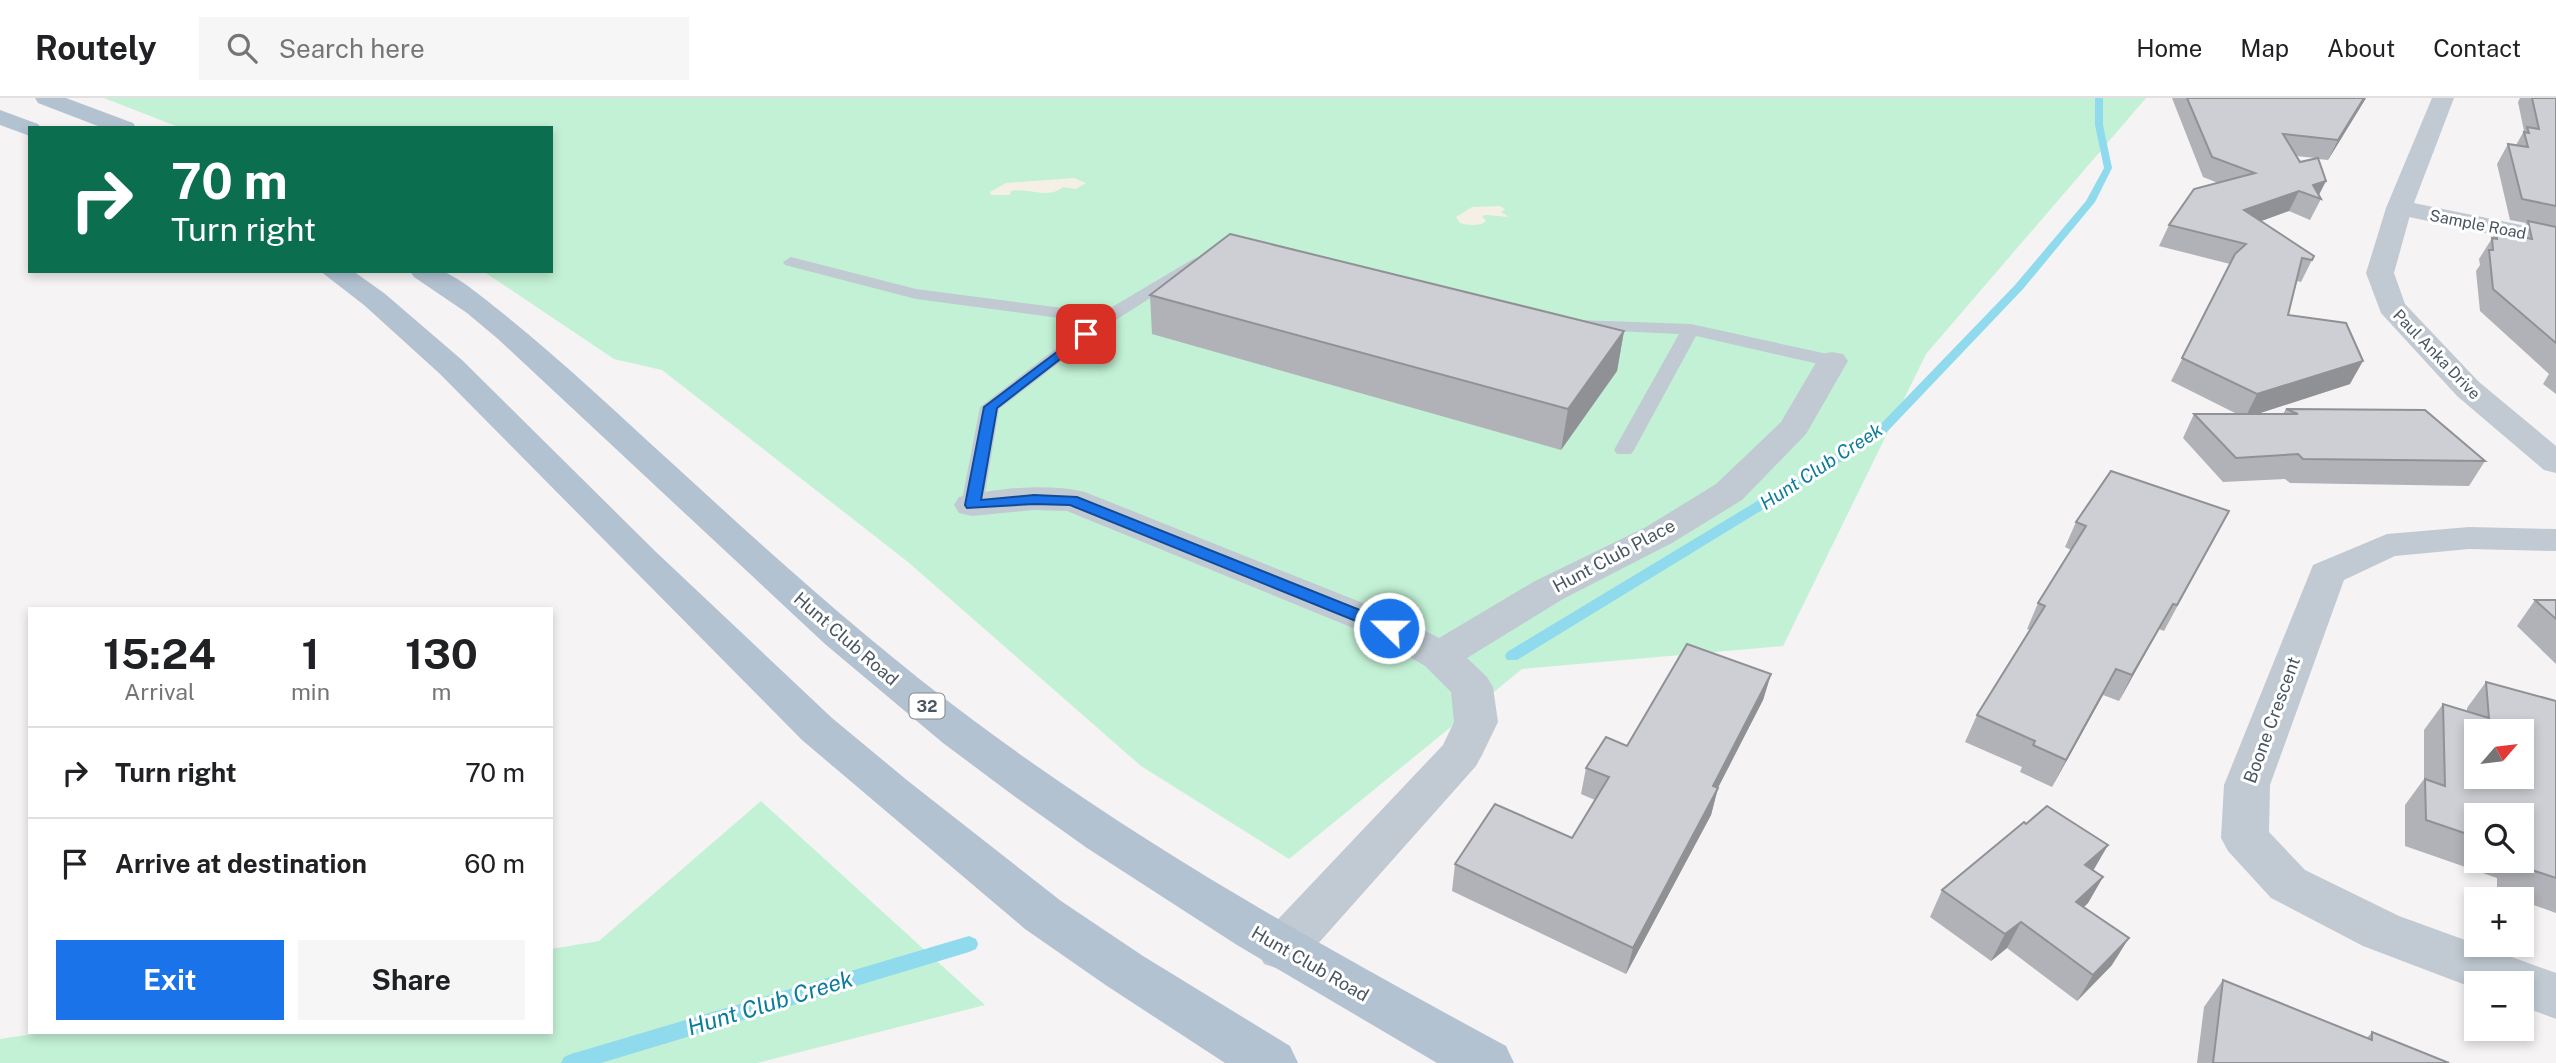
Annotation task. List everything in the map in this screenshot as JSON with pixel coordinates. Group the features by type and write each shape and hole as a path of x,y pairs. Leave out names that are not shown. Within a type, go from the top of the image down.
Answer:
{"main road":[{"path":"46,98 120,126"},
{"path":"0,117 28,128"},
{"path":"337,273 374,299 451,367 797,710 892,793 1043,915 1125,971 1271,1063"},
{"name":"Hunt Club Road","path":"427,273 477,307 542,362 887,676 960,733 1112,843 1282,949 1487,1063"}],"street":[{"name":"Paul Anka Drive","path":"2443,98 2399,208 2381,273 2391,307 2468,389 2556,463"},
{"name":"Sample Road","path":"2399,208 2556,240"},
{"name":"Hunt Club Place","path":"1440,656 1549,590 1659,535 1729,492 1794,427 1832,361"},
{"path":"972,505 1034,499 1072,500 1389,628 1440,656 1472,687 1476,722 1460,755 1282,949"},
{"name":"Boone Crescent","path":"2556,540 2469,538 2387,545 2327,573 2247,785 2245,838 2288,884 2381,931 2556,996"}],"lane":[{"path":"972,505 990,407 1105,319 1209,255 1222,258"},
{"path":"791,262 916,294 1105,319"},
{"path":"1555,321 1581,326 1691,329 1832,361"},
{"path":"1624,450 1691,329"}],"green space":[{"path":"104,98 2146,98 1926,354 1783,646 1522,669 1289,859 1141,766 908,562 662,370 614,359 486,273 553,273 553,126 176,126"},
{"path":"761,801 985,1005 757,1063 0,1063 0,1039 32,1034 553,1034 553,949 599,941"}],"sand":[{"path":"1074,178 1086,183 1076,189 1063,187 1051,193 1018,190 1011,191 1010,195 991,195 990,192 1006,183"},
{"path":"1500,206 1505,209 1501,212 1509,217 1486,215 1482,216 1486,221 1473,225 1460,223 1456,217 1472,207"}],"building":[{"path":"2187,98 2364,98 2338,140 2283,134 2300,162 2318,158 2326,181 2313,185 2321,199 2299,191 2244,210 2314,256 2312,260 2302,258 2288,315 2346,323 2363,361 2257,394 2182,358 2235,254 2246,244 2169,225 2194,189 2255,173 2212,157"},
{"path":"2532,98 2556,98 2556,206 2522,199 2508,144 2528,147 2524,132 2529,133 2527,127 2539,129"},
{"path":"2528,221 2556,227 2556,343 2493,289 2489,250 2493,250 2492,238 2497,239 2496,232 2532,239"},
{"path":"1230,234 1624,331 1568,409 1150,295"},
{"path":"2286,409 2425,410 2485,461 2303,459 2298,454 2236,458 2194,414 2298,414"},
{"path":"2111,471 2229,511 2177,605 2173,604 2132,675 2116,669 2066,760 2033,745 2035,741 1977,715 2045,606 2038,603 2086,526 2076,522"},
{"path":"2535,600 2556,600 2556,619"},
{"path":"1687,644 1771,674 1713,786 1718,788 1633,948 1455,864 1495,804 1572,838 1609,777 1586,768 1606,737 1627,746"},
{"path":"2486,682 2556,701 2556,878 2534,871 2534,803 2464,803 2464,833 2426,820 2425,779 2445,786 2443,704 2489,718"},
{"path":"2047,806 2108,845 2085,865 2103,877 2076,902 2129,938 2093,975 2021,922 2005,934 1942,890"},
{"path":"2223,980 2372,1040 2372,1032 2449,1063 2213,1063"}],"waterway":[{"name":"Hunt Club Creek","path":"1512,656 1879,433 2019,287 2090,202 2108,168 2099,125 2099,98"},
{"name":"Hunt Club Creek","path":"571,1063 969,944"}],"route":[{"path":"1086,334 990,407 972,505 1034,499 1072,500 1389,628"}]}
